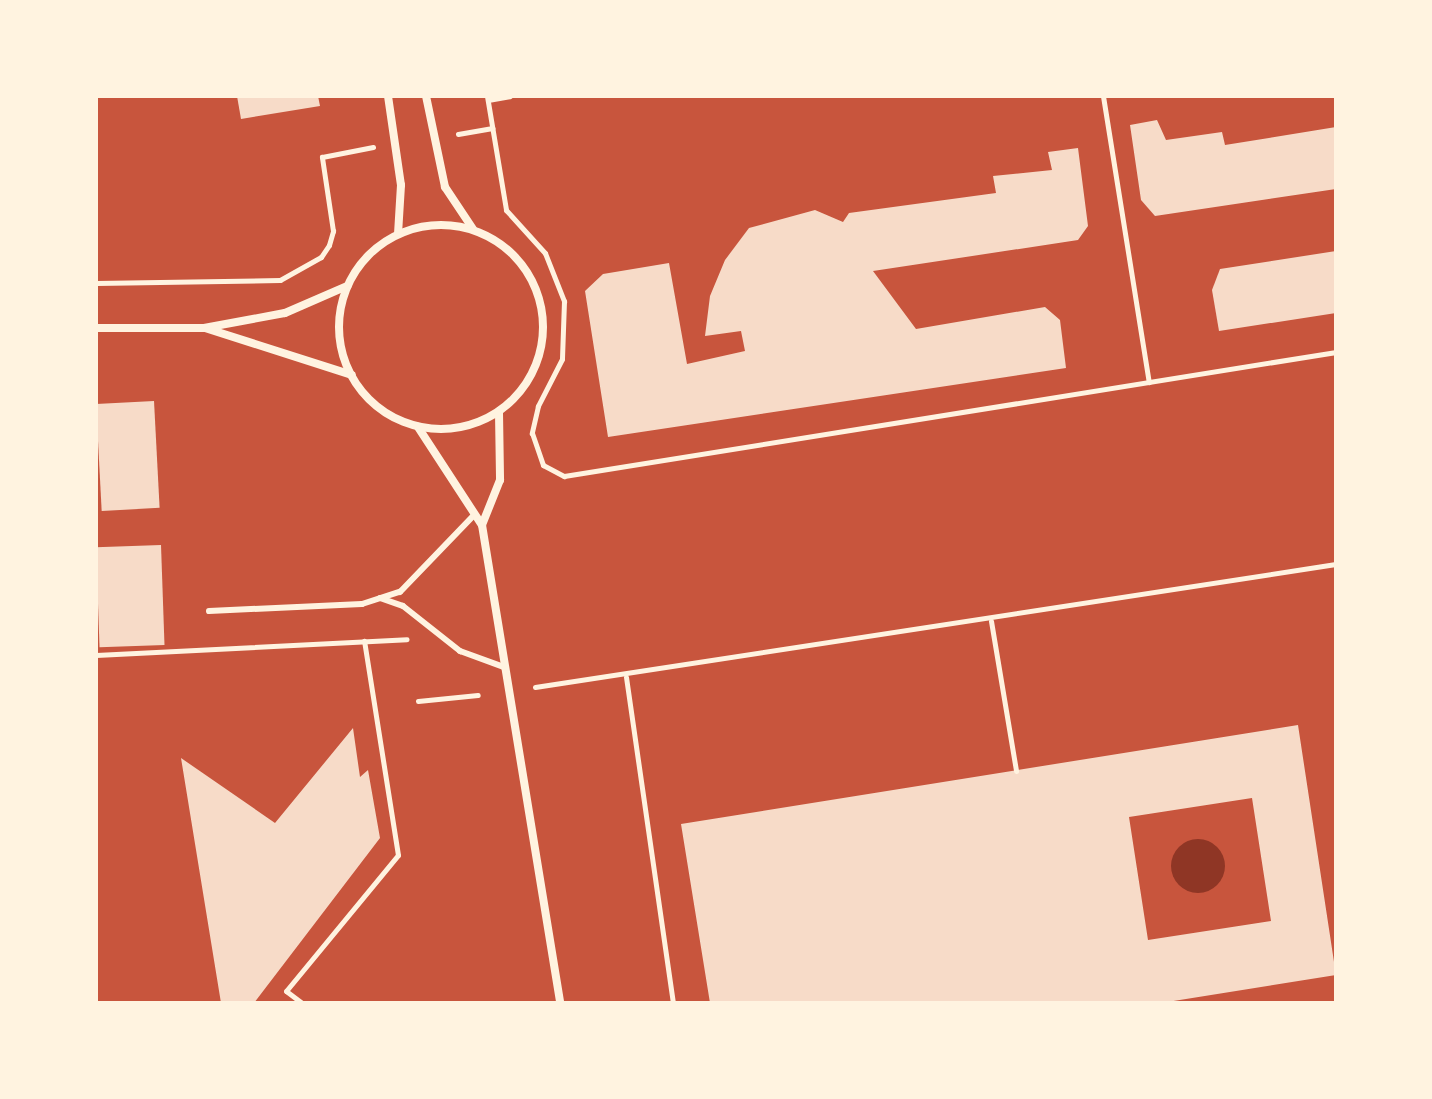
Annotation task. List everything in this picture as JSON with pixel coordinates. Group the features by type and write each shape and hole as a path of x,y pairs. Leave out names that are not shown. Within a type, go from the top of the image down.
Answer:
{"street":[{"path":"388,96 401,185 398,234"},
{"path":"426,96 445,187 473,229"},
{"path":"423,226 473,229 502,244 525,267 539,297 544,329 539,362 522,390 499,413 474,425 418,427 387,414 361,391 352,375 341,351 339,330 347,286 375,249 398,234 423,226"},
{"path":"96,328 204,328 285,313 347,286"},
{"path":"204,328 352,375"},
{"path":"482,525 500,480 499,413"},
{"path":"418,427 482,525 560,1003"},
{"path":"554,1003 558,991"},
{"path":"558,991 568,1003"}],"lane":[{"path":"209,611 362,604 400,592 429,568 474,515"},
{"path":"380,598 403,606 460,651 504,667"}],"path":[{"path":"510,96 487,98 506,210 545,253 564,301 567,338 562,359 538,406 534,450 543,465 564,476 1336,352"},
{"path":"1103,96 1149,382"},
{"path":"452,135 492,128"},
{"path":"96,283 280,280 321,257 329,245 333,231 322,157 379,146"},
{"path":"535,687 626,677 991,621 1336,564"},
{"path":"991,621 1016,771"},
{"path":"96,655 408,639"},
{"path":"302,1003 286,991 398,855 364,641"},
{"path":"626,677 673,1003"},
{"path":"418,701 478,695"}],"shaded area":[{"path":"1198,839 1217,847 1225,866 1217,885 1198,893 1179,885 1171,866 1179,847"}],"building":[{"path":"237,96 318,96 320,106 241,119"},
{"path":"1157,120 1166,140 1222,132 1225,145 1336,127 1336,189 1155,216 1141,200 1130,125"},
{"path":"1078,148 1088,226 1078,240 873,271 916,329 1045,307 1060,320 1066,368 608,437 585,291 603,274 669,263 687,364 745,351 741,331 705,336 710,296 725,260 749,228 815,210 843,222 849,213 996,193 993,176 1052,170 1048,152"},
{"path":"1336,251 1336,313 1219,331 1212,290 1220,269"},
{"path":"154,401 160,508 102,511 96,404"},
{"path":"161,545 164,645 100,647 96,547"},
{"path":"1298,725 1336,975 1161,1003 710,1003 681,824","holes":["1252,798 1271,921 1148,940 1129,817"]},
{"path":"353,728 360,777 368,770 380,838 254,1003 221,1003 181,758 275,823"}]}
